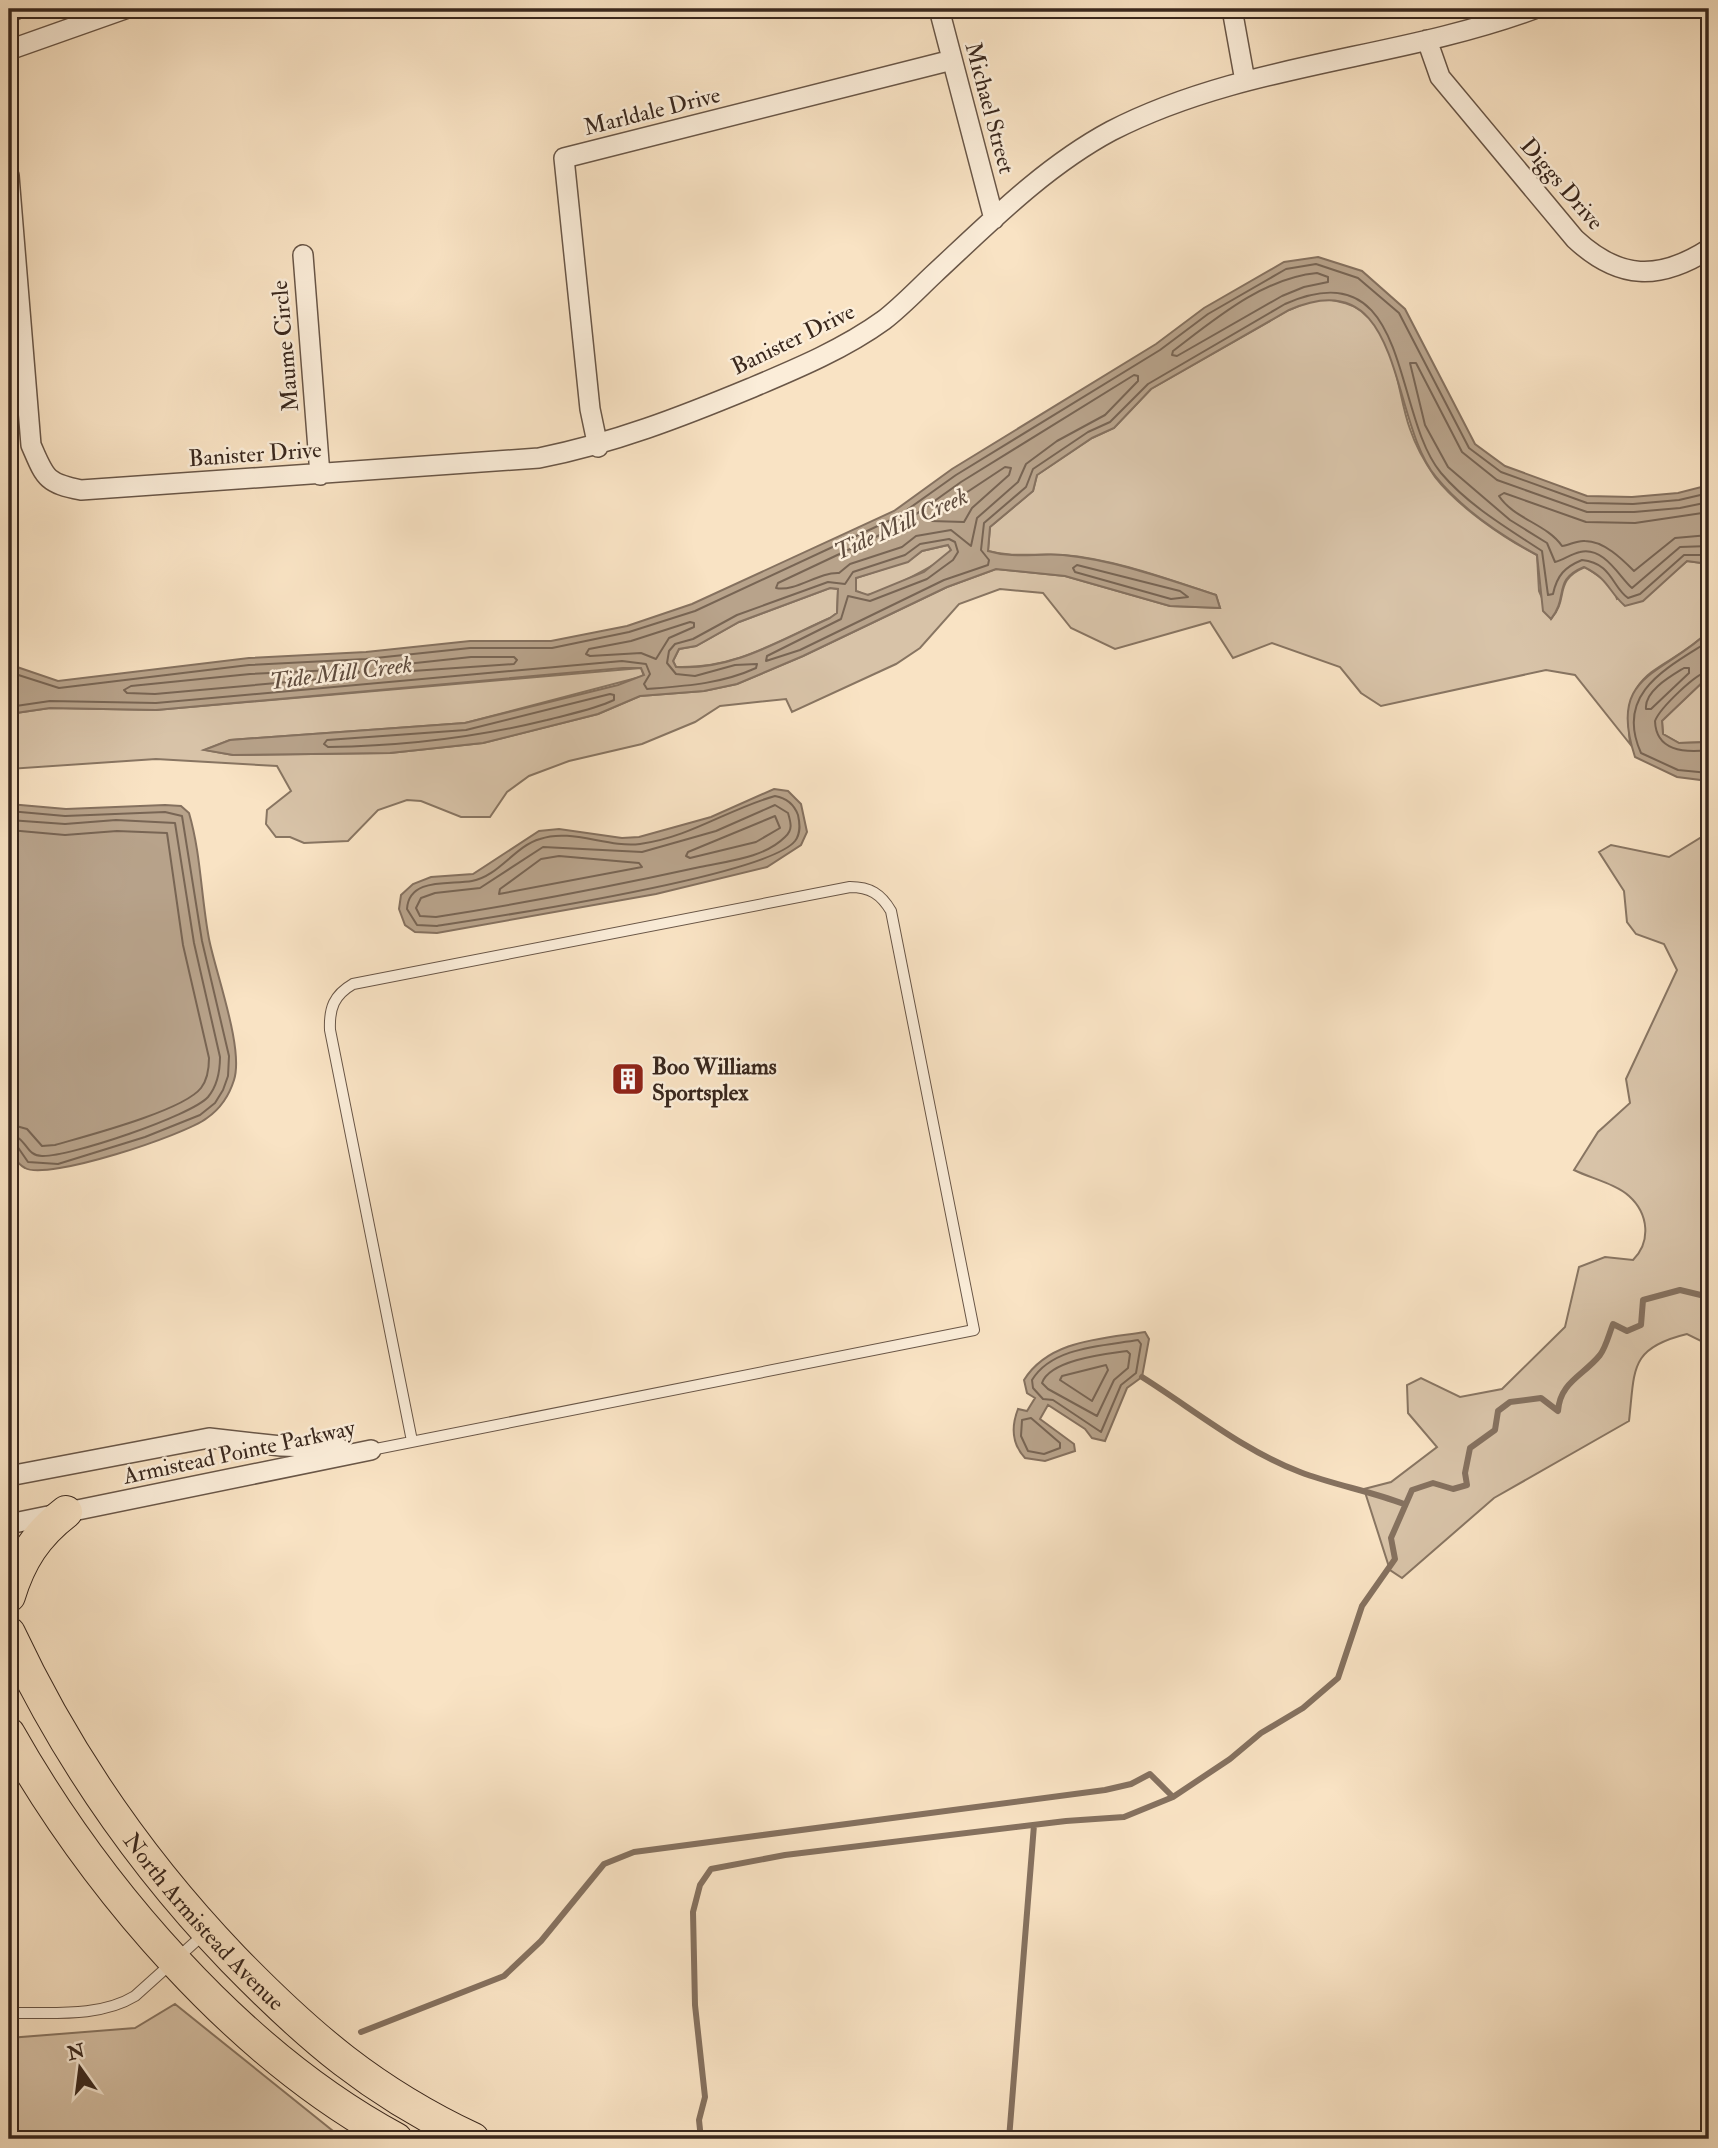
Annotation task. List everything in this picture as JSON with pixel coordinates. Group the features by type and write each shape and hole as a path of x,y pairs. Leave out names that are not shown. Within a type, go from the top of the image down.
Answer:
{"main road":[{"path":"9,1596 15,1575 34,1542 66,1512"},
{"name":"North Armistead Avenue","path":"9,1633 44,1704 90,1784 152,1869 206,1931 292,2020 341,2061 397,2099 472,2139"},
{"name":"North Armistead Avenue","path":"9,1734 85,1855 175,1962 282,2062 396,2139"}],"street":[{"path":"9,12 17,9"},
{"path":"9,50 125,9"},
{"name":"Michael Street","path":"939,9 994,219"},
{"path":"1232,9 1245,82"},
{"name":"Banister Drive","path":"16,375 31,445 41,469 54,485 81,490 539,458 598,447 660,426 744,391 849,342 885,319 1061,161 1112,131 1196,96 1427,40 1534,9"},
{"name":"Diggs Drive","path":"1427,40 1440,77 1575,239 1594,257 1616,268 1645,273 1669,268 1709,248"},
{"name":"Marldale Drive","path":"598,447 590,409 564,158 952,60"},
{"path":"9,176 16,375"},
{"name":"Maume Circle","path":"303,255 320,475"},
{"name":"Armistead Pointe Parkway","path":"9,1476 209,1438 281,1446 371,1450"},
{"name":"Armistead Pointe Parkway","path":"9,1524 371,1450"}],"lane":[{"path":"371,1450 974,1330 891,911 880,896 861,887 850,887 353,984 336,998 329,1014 330,1030 412,1441"},
{"path":"9,2013 104,2010 122,2004 175,1962 206,1931"}],"shaded area":[{"path":"1327,299 1357,308 1376,325 1395,368 1412,435 1428,466 1444,488 1496,531 1537,555 1539,591 1551,619 1560,604 1568,578 1585,567 1611,584 1617,599 1664,581 1687,561 1709,564 1709,631 1649,674 1639,685 1632,699 1629,718 1630,744 1575,675 1546,670 1381,706 1361,693 1340,667 1272,643 1233,658 1210,622 1115,649 1071,628 1043,593 1000,589 959,604 920,648 896,664 792,712 786,699 720,706 695,722 642,744 569,761 529,776 507,792 490,817 461,817 421,801 407,800 378,810 348,841 304,843 290,837 276,837 266,824 267,810 291,791 277,766 156,759 9,769 9,714 50,708 156,710 641,668 644,676 465,723 230,740 205,750 233,755 390,753 483,743 598,714 640,696 704,691 737,684 803,656 947,587 996,569 1065,576 1170,606 1220,608 1216,595 1121,565 1063,555 1016,555 988,551 990,527 1033,491 1037,475 1092,438 1114,428 1151,389 1289,310 1308,302"},
{"path":"948,545 951,550 946,556 912,577 867,595 856,591 856,578 908,561 922,551"},
{"path":"830,588 838,589 837,613 830,618 737,658 698,666 676,667 673,661 679,649 696,646 739,622"},
{"path":"1709,676 1709,742 1679,743 1663,734 1662,720"},
{"path":"1705,835 1709,837 1709,1345 1687,1334 1654,1346 1638,1363 1632,1387 1629,1421 1494,1498 1402,1578 1390,1570 1364,1489 1391,1482 1437,1447 1408,1413 1407,1385 1421,1378 1460,1397 1502,1389 1565,1327 1579,1267 1605,1257 1633,1260 1643,1245 1644,1219 1636,1203 1617,1188 1574,1170 1598,1132 1630,1103 1626,1079 1677,970 1664,944 1636,934 1627,922 1624,891 1599,852 1611,845 1669,857"},
{"path":"175,2004 343,2139 9,2139 9,2038 135,2028"}],"water":[{"name":"Tide Mill Creek","path":"1318,257 1362,271 1405,309 1475,444 1505,466 1587,496 1632,497 1678,493 1709,485 1709,564 1687,561 1643,601 1625,606 1604,581 1584,567 1574,572 1564,583 1551,619 1543,611 1537,555 1483,521 1436,477 1421,451 1388,353 1374,325 1355,307 1327,300 1289,310 1151,389 1114,428 1092,438 1037,475 1033,491 990,527 988,551 1016,555 1082,557 1121,566 1216,595 1220,608 1170,606 1065,576 996,569 947,587 803,656 737,684 704,691 640,696 598,714 483,743 390,753 233,755 204,750 230,740 465,723 618,685 644,675 641,668 623,668 156,710 50,708 9,714 11,665 58,681 249,658 366,652 470,641 551,641 627,626 692,604 894,511 952,469 1156,344 1204,308 1284,262","holes":["948,545 951,550 924,572 868,595 856,591 856,578 908,562 922,551","830,588 838,589 837,613 775,644 717,664 676,667 673,661 679,649 696,646 739,622"]},
{"path":"1709,631 1709,676 1662,721 1663,734 1679,743 1709,742 1709,781 1677,777 1635,757 1628,729 1628,708 1634,692 1644,679"},
{"path":"774,789 788,791 801,804 807,832 801,845 767,867 656,894 437,933 415,932 405,925 399,909 401,895 413,884 431,877 473,874 539,831 559,829 622,838 639,837 711,817"},
{"path":"9,804 66,809 165,805 181,806 189,813 209,939 228,1011 236,1066 227,1097 207,1118 194,1126 146,1145 60,1168 25,1168 16,1160 9,1142"},
{"path":"1145,1332 1149,1339 1142,1377 1127,1388 1105,1441 1092,1438 1085,1429 1048,1405 1040,1419 1074,1444 1075,1451 1045,1461 1025,1458 1015,1441 1014,1422 1018,1409 1027,1411 1035,1398 1027,1393 1024,1380 1035,1367 1047,1357 1077,1344"}],"waterway":[{"path":"701,2139 699,2120 705,2097 695,2005 693,1912 700,1885 711,1869 785,1855 1066,1821 1124,1817 1173,1797 1230,1759 1261,1733 1303,1708 1338,1678 1362,1606 1395,1559 1391,1538 1412,1490 1433,1483 1453,1489 1467,1485 1465,1473 1470,1448 1495,1430 1498,1411 1510,1402 1541,1398 1558,1411 1568,1386 1602,1352 1613,1324 1627,1331 1641,1325 1643,1300 1680,1290 1709,1297"},
{"path":"1142,1377 1239,1441 1279,1463 1313,1477 1404,1504"},
{"path":"361,2032 504,1976 541,1941 604,1864 634,1852 1105,1790 1131,1784 1150,1774 1173,1797"},
{"path":"1009,2139 1034,1825"}],"place":[{"name":"Boo Williams Sportsplex","path":"628,1079"}]}
